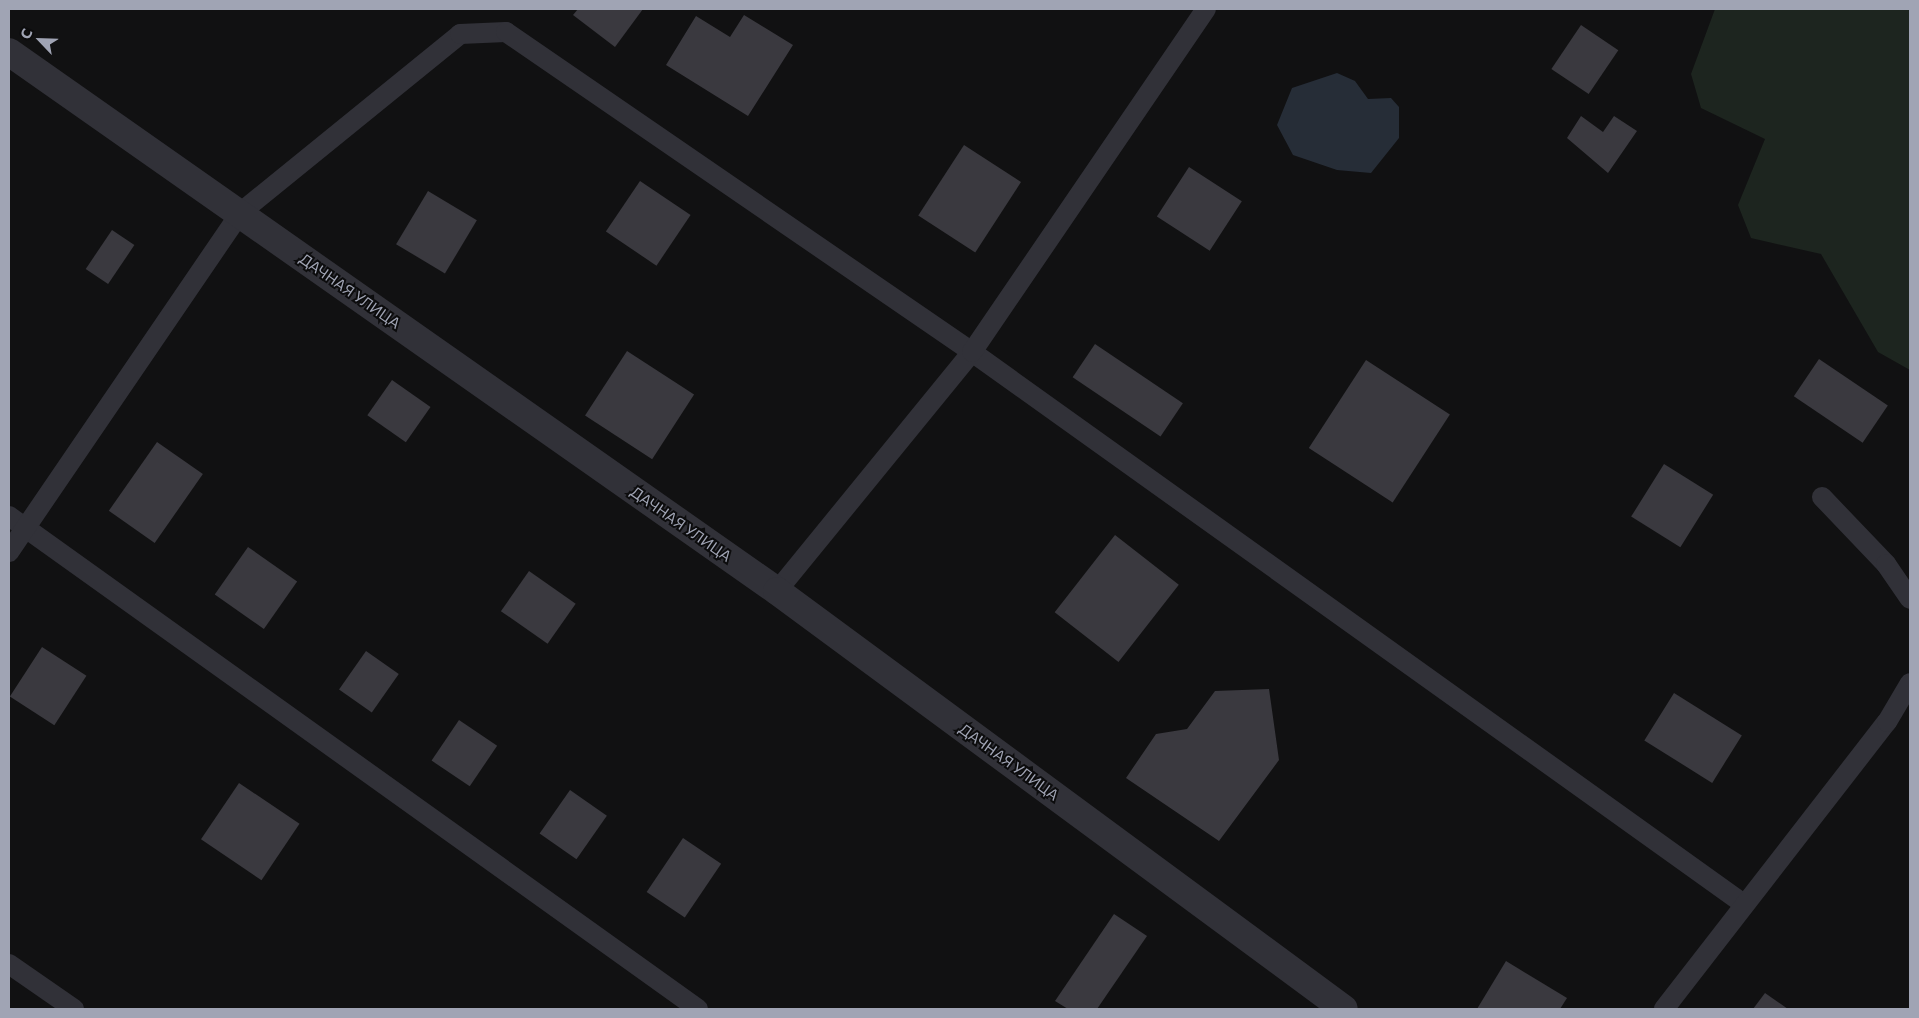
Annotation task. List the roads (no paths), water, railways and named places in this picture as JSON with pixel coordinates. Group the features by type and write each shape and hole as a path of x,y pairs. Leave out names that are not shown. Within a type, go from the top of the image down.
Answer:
{"street":[{"name":"ДАЧНАЯ УЛИЦА","path":"9,52 777,591 1344,1009"}],"lane":[{"path":"777,591 972,352 1206,9"},
{"path":"9,552 17,521 240,213 460,34 506,32 972,352 1744,904"},
{"path":"1822,498 1886,564 1910,599"},
{"path":"17,521 698,1009"},
{"path":"1664,1009 1886,722 1910,684"},
{"path":"9,964 74,1009"}]}
